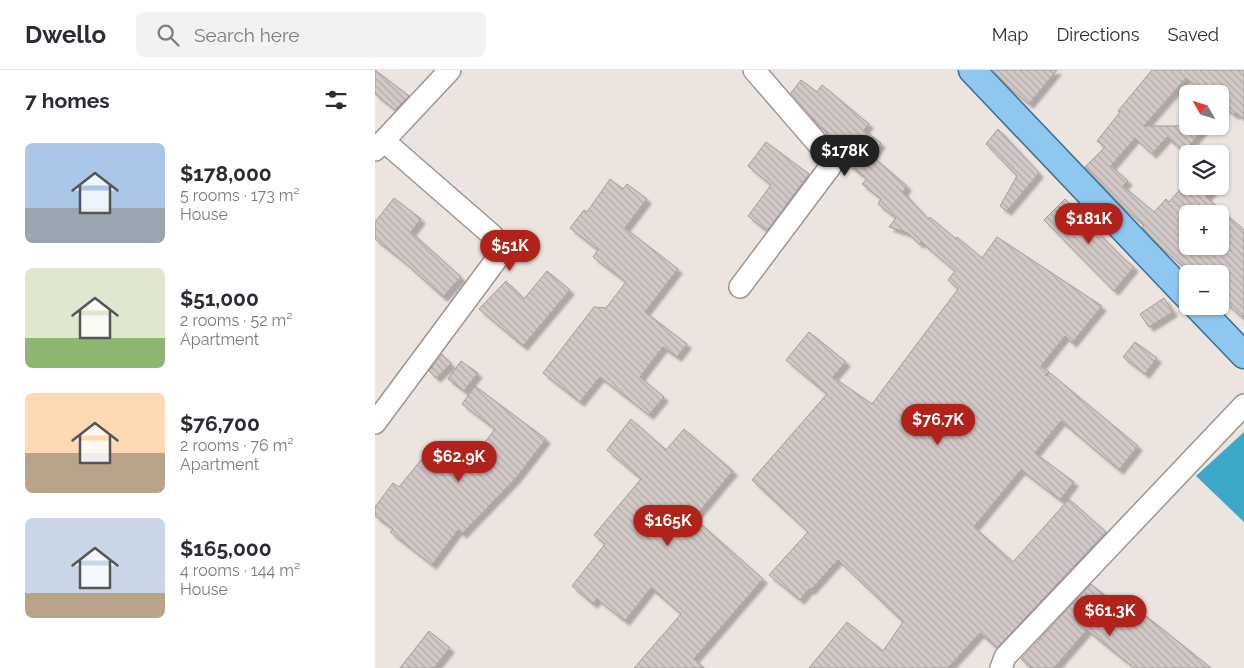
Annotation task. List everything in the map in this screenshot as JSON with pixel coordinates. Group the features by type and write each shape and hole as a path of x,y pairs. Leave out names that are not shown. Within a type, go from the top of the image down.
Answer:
{"main road":[{"path":"972,70 1179,288"},
{"path":"1207,315 1240,344"}],"street":[{"path":"375,423 499,256 500,246 492,235 379,146 450,70"},
{"path":"740,287 830,167 832,160 754,70"},
{"path":"1001,668 1005,657 1244,405"}],"water":[{"path":"1244,432 1244,522 1196,476"}],"building":[{"path":"375,70 409,96 395,110 375,94"},
{"path":"993,70 1057,70 1029,104 1013,91"},
{"path":"1152,70 1244,70 1244,119 1236,113 1234,115 1229,111 1229,85 1195,85 1186,78 1144,126 1179,126 1179,135 1198,135 1190,145 1179,145 1179,148 1167,137 1152,154 1135,138 1111,166 1128,181 1123,186 1154,212 1166,199 1169,202 1179,191 1179,195 1208,195 1206,197 1215,205 1179,205 1179,255 1229,255 1229,217 1244,230 1244,319 1229,306 1229,265 1182,265 1163,249 1142,227 1144,225 1127,211 1085,167 1105,147 1097,141 1120,112 1118,111"},
{"path":"801,80 817,92 822,85 869,124 864,130 881,143 872,156 907,186 903,192 928,219 930,217 982,258 997,237 1102,306 1072,343 1065,336 1041,366 1049,372 1045,376 1050,373 1138,446 1119,470 1061,421 1035,453 1074,482 1060,500 1021,470 974,527 1013,562 1069,499 1106,532 997,648 980,633 948,668 809,668 847,622 883,651 903,622 838,560 800,600 769,575 808,532 752,480 827,394 786,360 809,332 846,362 833,377 872,404 958,289 948,280 955,271 921,242 919,244 908,233 889,227 896,218 878,204 881,199 862,184 867,179 844,161 842,152 826,134 828,133 820,127 791,93"},
{"path":"998,129 1039,173 1007,211 1000,206 1017,176 986,144"},
{"path":"766,142 809,174 767,231 748,216 771,185 748,166"},
{"path":"610,179 623,189 627,184 647,199 625,228 678,269 645,312 687,344 677,357 663,347 640,377 664,397 649,415 600,377 580,402 543,373 594,307 606,308 626,282 593,257 598,250 570,228 584,210 587,212"},
{"path":"394,198 421,219 411,232 461,277 443,297 375,239 375,222"},
{"path":"1065,199 1134,267 1114,291 1044,220"},
{"path":"547,271 570,290 523,346 479,309 506,281 524,299"},
{"path":"1164,298 1173,312 1149,327 1140,314"},
{"path":"1135,342 1157,358 1145,374 1123,357"},
{"path":"442,354 451,364 436,378 429,371"},
{"path":"461,361 478,373 464,391 448,379"},
{"path":"475,386 546,439 516,478 462,534 458,530 432,565 390,532 393,529 375,516 375,507 393,483 399,487 426,454 457,479 495,429 462,404"},
{"path":"631,419 666,450 684,429 733,471 694,518 763,579 694,659 704,668 634,668 681,614 651,588 625,621 597,599 593,604 572,586 605,544 594,535 641,479 607,450"},
{"path":"1091,584 1140,624 1146,616 1211,668 1134,668 1087,630 1054,668 1031,668 1021,659"},
{"path":"429,631 450,648 434,668 400,668"}]}
